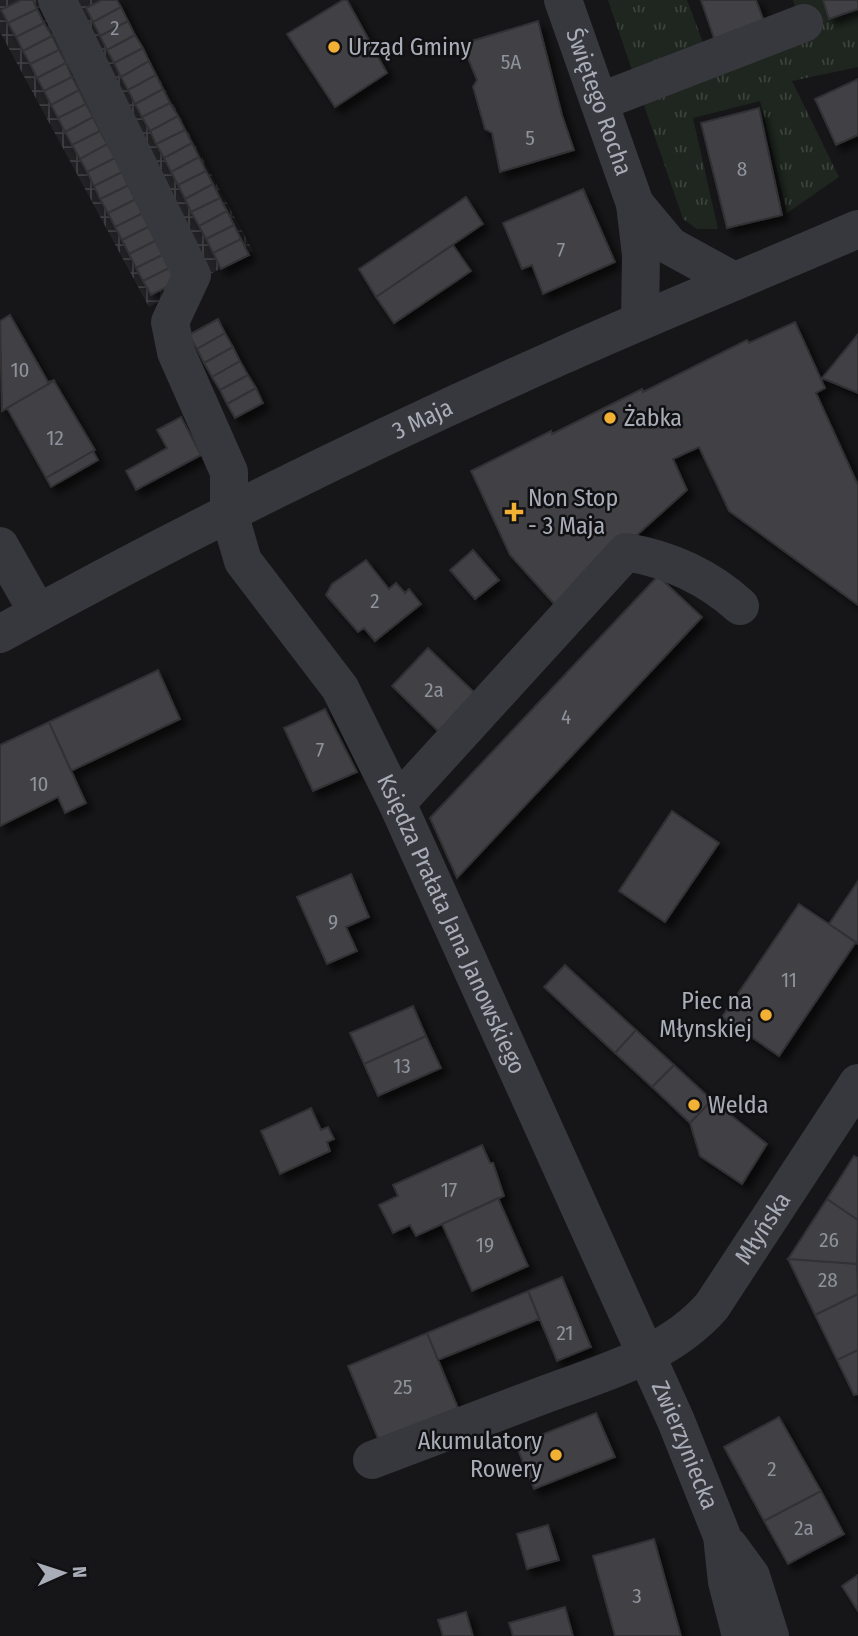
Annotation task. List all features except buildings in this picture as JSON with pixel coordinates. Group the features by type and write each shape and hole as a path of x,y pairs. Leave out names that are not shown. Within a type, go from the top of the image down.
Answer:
{"street":[{"name":"Księdza Prałata Jana Janowskiego","path":"57,0 192,275 170,322 176,352 229,472 229,513 243,561 340,688 397,803 647,1354"},
{"name":"Świętego Rocha","path":"563,0 635,204 641,255 640,321"},
{"path":"599,102 804,23"},
{"name":"Świętego Rocha","path":"635,204 670,246 749,276"},
{"name":"3 Maja","path":"0,634 229,513 387,436 640,321 858,229"},
{"path":"749,276 858,260"},
{"path":"0,546 37,613"},
{"path":"397,803 626,552 661,558 724,591 740,606"},
{"name":"Młyńska","path":"372,1460 647,1354 696,1324 712,1306 858,1083"},
{"name":"Zwierzyniecka","path":"647,1354 722,1536 751,1576 770,1636"},
{"name":"Zwierzyniecka","path":"722,1536 727,1582 741,1636"}],"shaded area":[{"path":"0,0 117,0 253,251 149,307 0,32"}],"green space":[{"path":"608,0 687,0 714,72 808,42 793,0 858,0 858,67 792,81 839,177 787,213 760,101 693,118 718,229 697,229 683,219"}],"place":[{"name":"Urząd Gminy","path":"334,47"},
{"name":"Żabka","path":"610,418"},
{"name":"Non Stop - 3 Maja","path":"514,512"},
{"name":"Piec na Młynskiej","path":"766,1015"},
{"name":"Welda","path":"694,1105"},
{"name":"Akumulatory Rowery","path":"556,1455"}]}
